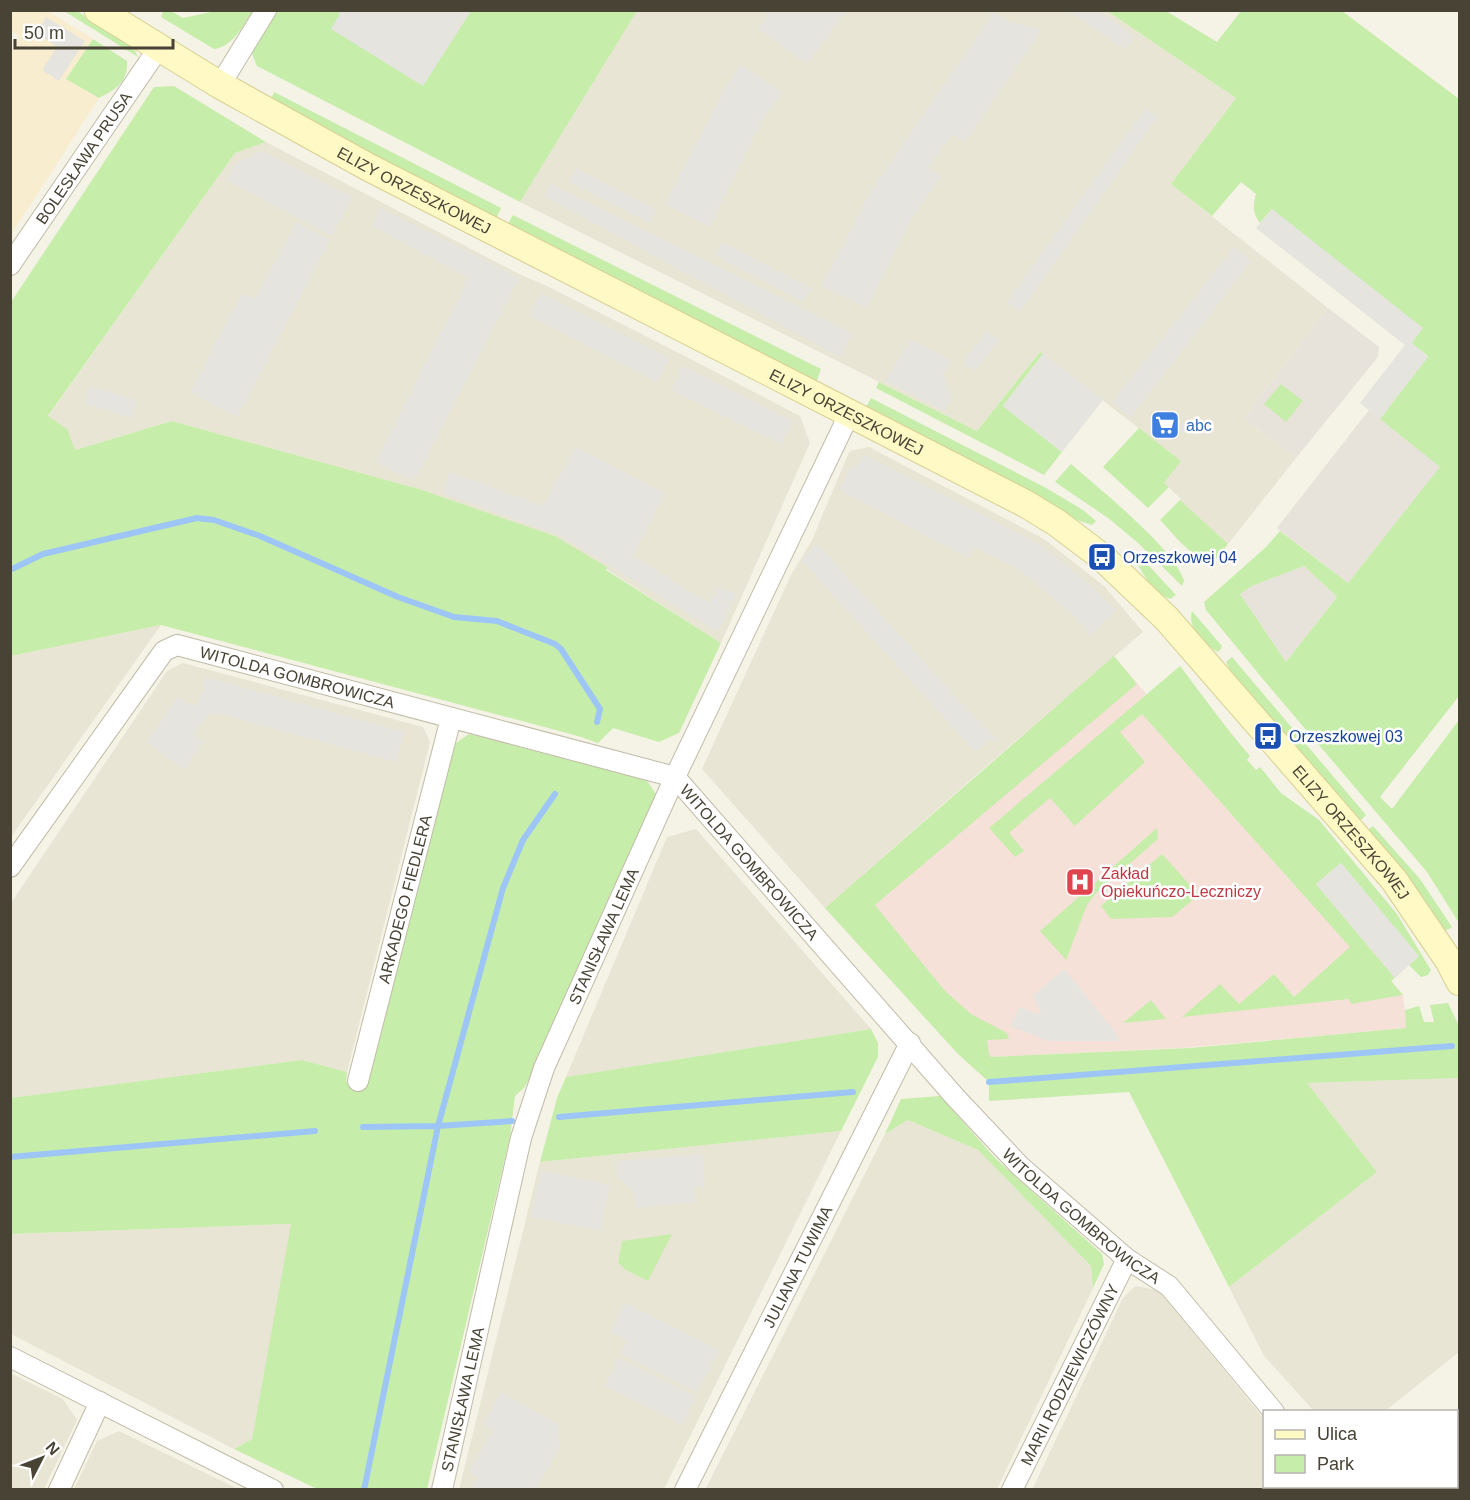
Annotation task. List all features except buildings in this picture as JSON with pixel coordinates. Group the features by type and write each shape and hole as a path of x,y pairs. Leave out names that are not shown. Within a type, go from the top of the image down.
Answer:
{"street":[{"name":"ELIZY ORZESZKOWEJ","path":"98,10 158,49 368,167 1026,504 1057,523 1124,576 1167,619 1394,880 1449,961 1460,982"},
{"path":"220,85 266,10"},
{"name":"BOLESŁAWA PRUSA","path":"10,265 158,49"},
{"name":"STANISŁAWA LEMA","path":"442,1490 521,1138 544,1068 675,777 844,425 845,411"},
{"name":"WITOLDA GOMBROWICZA","path":"10,867 164,651 177,645 675,777 956,1098 1020,1166 1127,1259 1169,1286 1272,1410"},
{"name":"ARKADEGO FIEDLERA","path":"358,1081 451,718"},
{"name":"JULIANA TUWIMA","path":"685,1490 910,1043"},
{"name":"MARII RODZIEWICZÓWNY","path":"1012,1490 1127,1259"},
{"path":"10,1357 264,1487"},
{"path":"59,1490 100,1402"}],"shaded area":[{"path":"11,11 48,11 93,39 66,79 99,98 11,235 10,53 20,37 11,31"},
{"path":"336,11 471,11 423,86 331,29 340,14"},
{"path":"637,11 1107,11 1236,98 1171,184 1328,308 1244,418 1296,458 1228,544 1180,501 1181,499 1164,483 1180,460 1040,352 977,431 520,202"},
{"path":"771,11 846,11 807,64 758,28"},
{"path":"1069,11 1098,11 1135,36 1124,49"},
{"path":"994,12 1007,21 1042,29 965,142 952,134 928,167 941,177 913,216 867,308 822,286 871,190"},
{"path":"46,17 85,41 59,81 42,70 57,47 37,33"},
{"path":"740,64 782,92 762,120 709,227 665,204 720,97"},
{"path":"1145,108 1157,117 1020,312 1006,303"},
{"path":"266,142 521,275 545,285 800,416 810,443 721,643 555,536 419,489 172,421 11,469 235,153"},
{"path":"262,151 352,197 332,236 226,180 235,163"},
{"path":"576,168 657,210 650,223 569,182"},
{"path":"551,184 852,333 840,357 544,196"},
{"path":"381,208 519,278 414,481 375,462 457,302 467,277 372,226"},
{"path":"1272,209 1423,328 1412,343 1428,357 1380,419 1360,403 1405,345 1256,228"},
{"path":"296,222 330,240 237,417 190,392 242,293 255,299"},
{"path":"722,242 811,288 803,302 714,255"},
{"path":"1234,247 1251,261 1131,417 1112,402"},
{"path":"541,293 669,358 657,382 530,316"},
{"path":"1328,308 1379,347 1378,357 1296,458 1244,418"},
{"path":"986,331 999,340 975,371 963,362"},
{"path":"910,339 951,360 944,374 952,398 944,411 885,381"},
{"path":"1043,354 1103,400 1062,452 1003,406"},
{"path":"683,366 793,421 781,444 671,390"},
{"path":"90,386 137,400 132,418 85,404"},
{"path":"1369,410 1441,467 1348,583 1277,528"},
{"path":"575,447 665,493 633,556 709,603 718,587 736,594 718,632 561,536 442,493 450,472 543,506"},
{"path":"869,447 1044,539 1104,586 1143,632 825,908 702,769 791,575 812,540 850,451"},
{"path":"863,454 1041,545 1097,591 1116,611 1090,635 1073,615 1020,570 974,547 967,557 839,490 851,466 856,468"},
{"path":"817,544 960,702 999,741 988,740 975,752 801,560"},
{"path":"1304,566 1337,597 1286,662 1240,594 1252,586"},
{"path":"161,625 11,837 11,656"},
{"name":"Zakład Opiekuńczo-Leczniczy","path":"1114,656 1403,995 1407,1028 1182,1048 991,1057 958,1054 825,908"},
{"path":"183,663 423,727 430,742 347,1072 302,1060 11,1098 11,903 167,671"},
{"path":"206,677 404,732 396,762 217,713 209,714 193,734 203,743 183,770 147,742 177,697 195,706 203,691"},
{"path":"696,829 871,1029 566,1077 667,837"},
{"path":"1341,863 1419,956 1395,978 1316,884"},
{"path":"1064,969 1114,1030 1120,1041 1048,1041 1010,1026 1019,1007 1041,1013 1033,996"},
{"path":"1459,1078 1459,1352 1386,1410 1313,1410 1264,1356 1229,1287 1377,1172 1307,1083"},
{"path":"908,1120 978,1150 1091,1266 1093,1288 997,1489 705,1490 885,1134"},
{"path":"841,1131 664,1489 459,1490 540,1162"},
{"path":"703,1154 705,1186 694,1187 695,1202 636,1208 634,1192 618,1178 616,1161"},
{"path":"541,1170 610,1185 600,1231 531,1217"},
{"path":"292,1224 252,1439 234,1449 11,1334 10,1234"},
{"path":"1135,1286 1158,1290 1263,1418 1263,1488 1322,1489 1032,1490 1123,1298"},
{"path":"624,1302 719,1350 697,1392 620,1354 627,1340 612,1333"},
{"path":"619,1358 696,1396 682,1424 605,1386"},
{"path":"10,1373 63,1399 77,1420 44,1489 11,1489"},
{"path":"500,1392 558,1424 560,1446 536,1489 472,1489 478,1477 469,1472 492,1430 484,1424"},
{"path":"119,1431 235,1489 74,1489 97,1441"}],"green space":[{"path":"64,11 77,11 133,47 138,57"},
{"path":"163,11 171,11 183,18 216,11 253,11 232,40 214,49 161,17"},
{"path":"273,11 637,11 520,202 257,66 249,46"},
{"path":"1107,11 1166,11 1217,42 1241,11 1342,11 1459,99 1459,696 1380,797 1392,809 1459,720 1459,923 1427,872 1206,610 1204,602 1266,547 1280,531 1348,583 1440,467 1380,419 1428,356 1411,343 1272,209 1260,223 1254,209 1256,194 1241,182 1212,216 1171,184 1236,98","holes":["1304,566 1337,597 1286,662 1240,594 1252,586"]},
{"path":"93,39 127,61 126,74 120,84 99,98 66,79"},
{"path":"174,86 266,142 235,153 48,416 67,429 75,450 172,421 419,489 555,536 607,567 606,570 721,643 679,733 659,742 613,728 598,743 161,625 11,656 11,302 154,87"},
{"path":"274,92 501,208 496,219 270,101"},
{"path":"513,215 821,369 816,383 506,227"},
{"path":"1040,352 1043,354 1003,406 1062,452 1044,475 876,388 879,382 977,431"},
{"path":"1281,384 1303,401 1286,422 1264,404"},
{"path":"871,398 1046,488 1083,510 1096,521 1092,525 1071,518 866,407"},
{"path":"1139,428 1181,461 1164,483 1169,487 1148,508 1103,467"},
{"path":"1071,464 1135,520 1167,553 1184,581 1182,586 1137,542 1108,518 1055,482"},
{"path":"1180,500 1228,544 1215,559 1209,561 1201,559 1160,520"},
{"path":"1135,551 1176,595 1170,599 1152,586 1132,554"},
{"path":"1192,611 1222,646 1218,652 1207,645 1194,629"},
{"path":"1114,656 1137,684 875,905 945,991 971,1014 1007,1033 1009,1039 987,1040 991,1057 1190,1048 1406,1028 1405,1010 1419,1006 1424,1022 1434,1022 1430,1005 1448,1003 1459,1026 1459,1078 1307,1083 1377,1172 1229,1287 1129,1092 989,1101 989,1082 958,1054 825,908"},
{"path":"1232,657 1366,815 1362,819 1358,820 1230,670 1226,662"},
{"path":"1180,666 1250,756 1247,760 1256,770 1260,767 1281,793 1319,820 1397,914 1431,970 1428,975 1421,977 1409,965 1418,957 1341,863 1316,884 1395,978 1391,981 1403,995 1351,1004 1349,999 1182,1017 1220,984 1239,1004 1274,974 1294,997 1350,947 1142,714 1120,732 1145,762 1075,826 1050,798 1009,833 1024,851 1015,857 989,828"},
{"path":"469,734 646,779 656,794 532,1074 524,1088 515,1096 510,1137 427,1489 317,1489 234,1449 252,1439 291,1224 11,1234 10,1098 302,1060 347,1072 346,1082 368,1084 453,745"},
{"path":"1373,826 1420,879 1452,927 1445,931 1412,885 1370,836 1369,829"},
{"path":"1157,828 1158,839 1096,893 1087,905 1066,960 1040,931"},
{"path":"1162,854 1199,895 1172,917 1111,919 1101,906"},
{"path":"1151,1000 1166,1019 1123,1023"},
{"path":"871,1029 878,1043 878,1057 841,1131 540,1162 557,1098 566,1077"},
{"path":"940,1096 996,1159 1102,1254 1104,1264 1093,1288 1091,1266 978,1150 908,1120 885,1134 901,1099"},
{"path":"672,1234 648,1281 626,1270 618,1263 622,1241"}],"waterway":[{"path":"10,570 43,554 197,518 214,520 260,536 398,597 454,617 497,621 555,644 561,649 600,709 597,722"},
{"path":"364,1490 438,1126 503,888 523,840 555,794"},
{"path":"989,1082 1452,1046"},
{"path":"559,1117 853,1092"},
{"path":"363,1127 438,1126 512,1121"},
{"path":"10,1157 315,1131"}],"place":[{"name":"abc","path":"1165,425"},
{"name":"Orzeszkowej 04","path":"1102,557"},
{"name":"Orzeszkowej 03","path":"1268,736"},
{"name":"Zakład Opiekuńczo-Leczniczy","path":"1080,882"}]}
